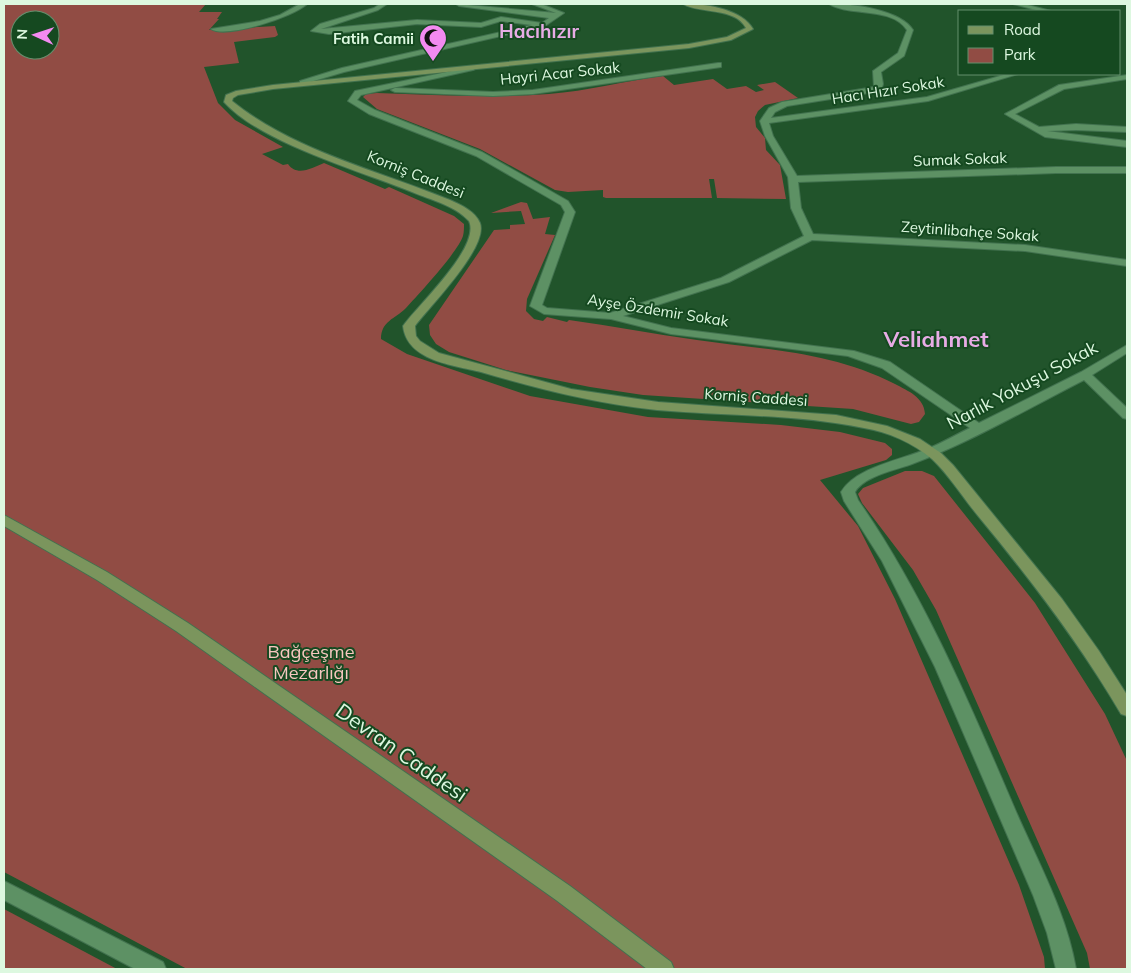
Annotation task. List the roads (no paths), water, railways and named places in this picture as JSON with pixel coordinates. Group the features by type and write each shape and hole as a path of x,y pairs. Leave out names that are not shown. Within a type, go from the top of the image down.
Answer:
{"main road":[{"name":"Korniş Caddesi","path":"686,4 731,14 746,23 750,29 739,35 706,43 473,68 303,82 236,93 230,97 228,102 247,118 290,140 442,200 463,211 476,223 474,239 469,248 409,326 410,337 418,347 462,364 589,397 630,403 845,421 897,433 932,452 1026,562 1081,636 1127,709"},
{"name":"Devran Caddesi","path":"4,520 102,576 182,627 563,893 664,969"}],"street":[{"path":"214,29 264,24 281,18 304,4"},
{"path":"384,4 376,9 322,25 314,31 417,22 481,25 501,19 543,25"},
{"path":"459,4 558,16"},
{"path":"303,82 342,70 543,25 561,13 535,4"},
{"path":"611,316 725,280 810,237 800,220 793,178 785,160 768,136 764,121 772,110 784,104 878,89 877,71 901,54 910,30 906,22 890,16 832,4"},
{"path":"1016,4 1043,10"},
{"name":"Hayri Acar Sokak","path":"374,89 493,94 533,92 718,64"},
{"path":"374,89 473,68"},
{"name":"Hacı Hızır Sokak","path":"764,121 928,100 1011,75"},
{"path":"1127,77 1062,87 1009,114 1055,137 1127,144"},
{"name":"Ayşe Özdemir Sokak","path":"374,89 358,93 352,101 372,112 479,154 565,203 570,212 536,306 544,311 611,316 670,331 831,349 870,359 904,376 978,428"},
{"path":"1036,129 1062,127 1127,129"},
{"name":"Sumak Sokak","path":"793,178 1056,170 1127,170"},
{"name":"Zeytinlibahçe Sokak","path":"810,237 1025,248 1127,263"},
{"name":"Narlık Yokuşu Sokak","path":"1066,969 1064,955 1035,878 974,734 911,599 884,550 851,501 848,492 852,485 864,478 932,452 1085,376 1127,348"},
{"path":"1085,376 1127,415"},
{"path":"4,890 156,969"}],"place":[{"name":"Fatih Camii","path":"433,62"}],"district":[{"name":"Hacıhızır","path":"539,31"},
{"name":"Veliahmet","path":"936,339"}],"park label":[{"name":"Bağçeşme Mezarlığı","path":"311,661"}]}
